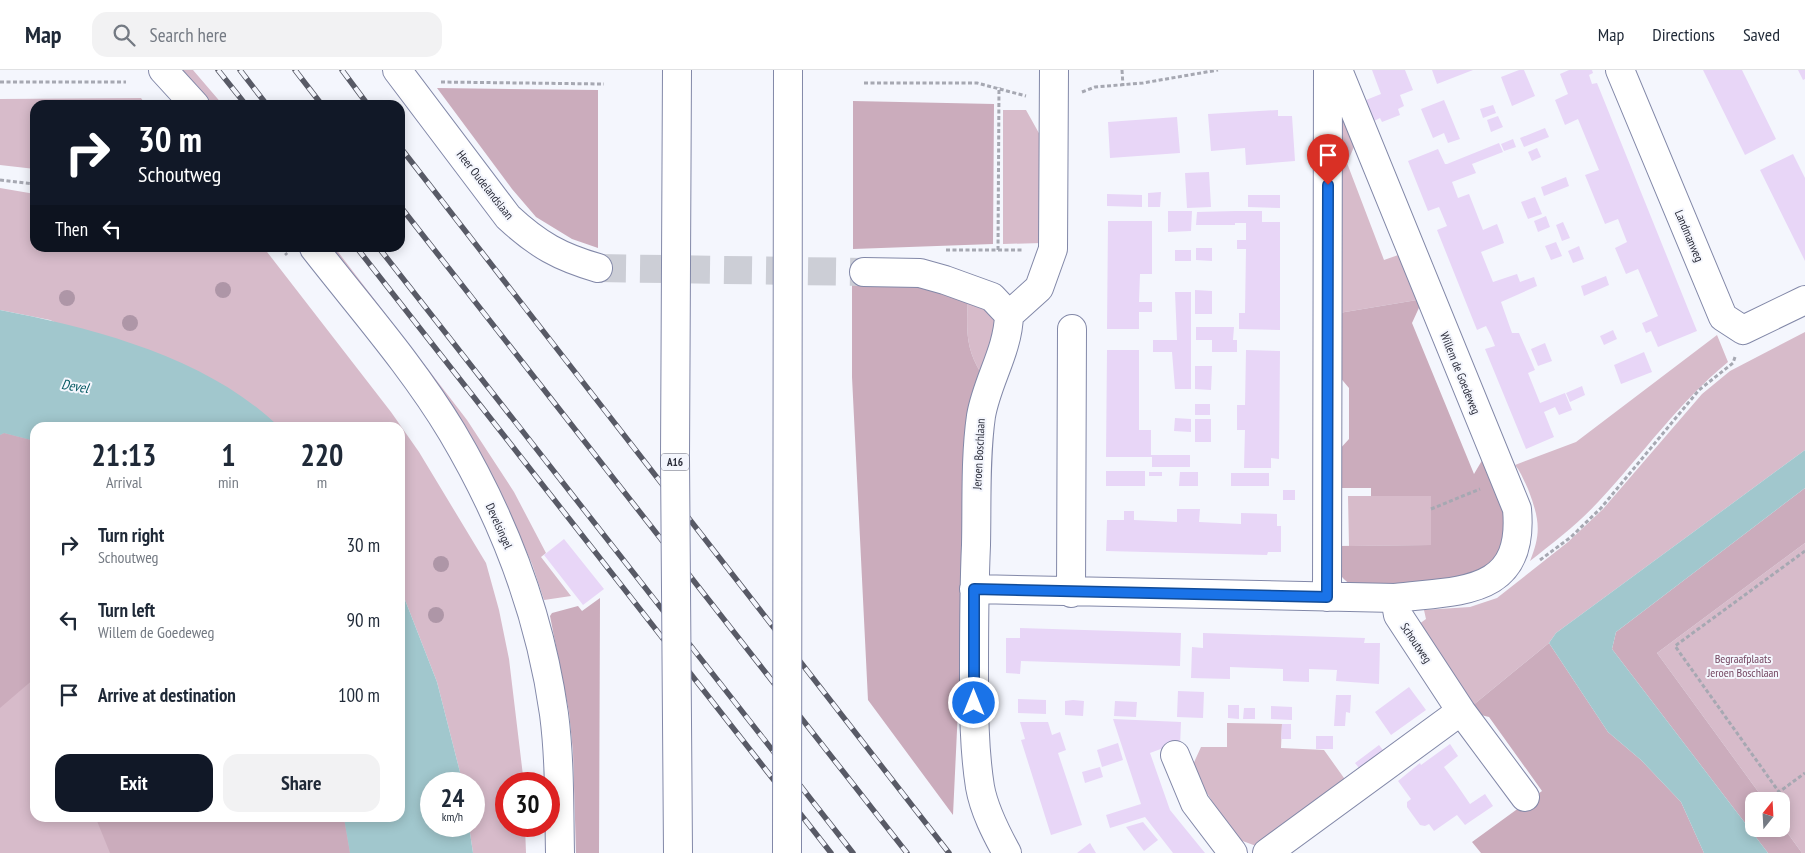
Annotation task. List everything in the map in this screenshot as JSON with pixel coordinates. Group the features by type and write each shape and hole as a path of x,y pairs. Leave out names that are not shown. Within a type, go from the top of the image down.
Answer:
{"main road":[{"path":"163,70 190,100"},
{"name":"Heer Oudelandslaan","path":"397,70 508,217 528,236 548,250 573,261 598,268"},
{"name":"A16","path":"677,70 675,468 678,853"},
{"path":"787,853 788,70"},
{"path":"1327,597 1328,70"},
{"name":"Willem de Goedeweg","path":"1338,70 1517,509 1519,531 1516,550 1508,564 1492,579 1470,589 1395,598"},
{"name":"Landmanweg","path":"1620,70 1723,317 1743,330"},
{"path":"864,272 881,271 928,276 992,297 1009,315 1039,288 1053,249 1054,82"},
{"name":"Develsingel","path":"304,255 425,391 451,431 484,490 509,548 532,606 554,714 559,769 560,853"},
{"path":"1743,330 1805,300"},
{"name":"Jeroen Boschlaan","path":"1007,853 996,832 980,789 974,741 974,589 981,415 1004,348 1008,333 1009,315"},
{"path":"1071,593 1072,330"},
{"path":"974,589 1071,593 1395,598"},
{"name":"Schoutweg","path":"1395,598 1398,616 1462,712 1525,797"},
{"path":"1267,853 1462,712"},
{"path":"1175,755 1194,804 1232,853"}],"path":[{"path":"1122,70 1123,86"},
{"path":"864,83 977,82 999,87 1021,96 1054,82 1084,92 1094,87 1123,86 1218,70"},
{"path":"0,82 126,82"},
{"path":"440,82 604,84"},
{"path":"998,250 999,87"},
{"path":"0,180 30,183"},
{"path":"942,251 1053,249"},
{"path":"1508,564 1534,564 1571,537 1600,508 1699,390 1733,363 1743,330"},
{"path":"1431,509 1504,480"},
{"path":"1805,551 1675,646 1779,792 1805,773"}],"green space":[{"path":"182,70 193,70 219,100 209,100"},
{"path":"141,98 142,100 30,100 30,168 0,165 0,99"},
{"path":"1003,110 1026,110 1040,135 1042,243 1003,244"},
{"path":"1346,113 1357,140 1347,163 1384,260 1404,253 1423,299 1339,313 1339,116"},
{"path":"0,188 30,193 30,252 267,252 398,422 273,422 50,320 0,310"},
{"path":"332,252 338,252 467,420 514,492 546,553 541,557 571,596 544,600 532,564 504,500 462,424"},
{"path":"968,296 1001,321 981,373 969,345 967,326"},
{"path":"1805,332 1805,450 1556,633 1549,643 1472,706 1415,627 1426,619 1424,610 1470,607 1497,598 1568,542 1603,509 1702,394 1730,371"},
{"path":"1717,335 1728,362 1677,411 1591,509 1530,561 1538,533 1537,517 1528,489 1515,465 1576,442"},
{"path":"0,428 30,434 30,822 347,822 351,853 0,853"},
{"path":"405,432 486,563 499,610 509,659 523,772 495,772 495,837 525,837 526,853 473,853 471,837 485,837 485,772 460,772 437,682 405,600"},
{"path":"1348,496 1431,496 1431,545 1349,546"},
{"name":"Begraafplaats Jeroen Boschlaan","path":"1805,543 1805,853 1802,853 1790,836 1790,792 1758,792 1657,653"},
{"path":"1227,723 1282,724 1281,748 1324,750 1349,785 1259,847 1237,839 1191,769 1201,747 1227,747"}],"shaded area":[{"path":"437,88 598,90 598,248 572,239 536,217 512,189"},
{"path":"853,101 994,104 993,244 853,249"},
{"path":"852,282 928,284 968,296 967,326 969,345 981,373 962,625 953,815 868,700 852,377"},
{"path":"1423,299 1412,323 1474,474 1484,457 1512,517 1504,557 1470,581 1356,588 1344,579 1339,571 1337,560 1338,546 1431,545 1431,496 1371,496 1371,488 1338,488 1338,451 1349,439 1349,388 1338,375 1339,313"},
{"path":"4,433 30,440 30,682 0,708 0,435"},
{"path":"1805,488 1805,543 1657,653 1758,792 1745,792 1745,823 1612,649 1616,632"},
{"path":"600,598 599,853 576,853 573,752 569,712 550,616 552,613 578,606 582,611"},
{"path":"1549,643 1608,732 1641,760 1681,802 1704,853 1481,853 1472,842 1542,791 1489,717 1477,714 1472,706"},
{"path":"97,822 345,822 350,853 110,853"},
{"path":"1790,836 1802,853 1768,853 1757,838 1790,838"}],"water":[{"name":"Devel","path":"0,310 73,326 111,337 185,364 219,382 251,403 273,422 30,422 30,440 4,433 0,435"},
{"path":"1805,450 1805,488 1616,632 1612,649 1745,823 1745,838 1757,838 1768,853 1704,853 1681,802 1641,760 1608,732 1549,643 1556,633"},
{"path":"405,600 437,682 460,772 420,772 420,837 471,837 473,853 350,853 345,822 405,822"}],"building":[{"path":"1372,70 1405,70 1413,90 1400,95 1404,106 1398,109 1400,115 1382,122 1380,118 1374,121 1366,100 1381,94"},
{"path":"1432,70 1473,70 1437,84"},
{"path":"1524,70 1535,96 1512,106 1501,77"},
{"path":"1569,70 1592,70 1593,73 1589,75 1592,84 1597,83 1697,331 1658,347 1651,331 1646,333 1642,323 1658,316 1638,269 1626,274 1615,248 1627,242 1618,219 1605,224 1585,175 1599,170 1578,119 1565,125 1555,100 1568,94 1560,74"},
{"path":"1703,70 1742,70 1776,139 1745,155"},
{"path":"1798,70 1805,70 1805,79 1803,80"},
{"path":"1444,100 1460,139 1448,143 1444,133 1433,138 1421,109"},
{"path":"1493,105 1496,113 1483,118 1480,109"},
{"path":"1278,110 1278,116 1292,116 1295,161 1246,165 1245,148 1211,151 1208,114"},
{"path":"1498,116 1503,127 1491,132 1487,120"},
{"path":"1177,117 1180,153 1110,158 1108,122"},
{"path":"1545,128 1549,137 1524,147 1520,138"},
{"path":"1513,139 1516,147 1504,151 1501,144"},
{"path":"1499,143 1503,152 1472,164 1476,173 1452,182 1458,198 1469,194 1483,230 1497,224 1504,243 1481,252 1493,282 1517,274 1520,282 1534,277 1537,286 1501,302 1512,333 1519,333 1535,370 1528,373 1540,403 1565,393 1572,410 1559,415 1555,407 1544,412 1554,437 1526,449 1485,349 1495,346 1491,336 1486,326 1477,330 1437,230 1447,226 1439,207 1428,211 1408,161 1438,149 1445,164 1447,164"},
{"path":"1537,148 1541,157 1532,161 1528,152"},
{"path":"1793,154 1805,178 1805,261 1760,170"},
{"path":"1209,172 1211,207 1187,208 1185,173"},
{"path":"1566,177 1569,186 1544,196 1541,187"},
{"path":"1161,192 1160,207 1148,207 1148,193"},
{"path":"1107,194 1142,195 1142,207 1107,206"},
{"path":"1248,195 1280,195 1280,208 1248,207"},
{"path":"1535,197 1542,214 1528,219 1521,202"},
{"path":"1168,211 1192,211 1191,231 1168,232"},
{"path":"1262,211 1262,222 1280,222 1280,330 1239,329 1239,313 1245,313 1246,249 1237,249 1237,240 1246,240 1246,223 1235,223 1235,225 1196,225 1197,212"},
{"path":"1546,216 1550,227 1538,232 1534,221"},
{"path":"1108,221 1152,221 1152,274 1140,274 1139,302 1152,302 1152,312 1139,312 1139,329 1107,329"},
{"path":"1563,222 1570,238 1562,241 1556,225"},
{"path":"1556,242 1562,256 1551,260 1545,246"},
{"path":"1579,246 1584,259 1573,263 1568,251"},
{"path":"1196,248 1212,248 1212,261 1196,260"},
{"path":"1175,250 1191,250 1191,261 1175,261"},
{"path":"1606,276 1609,285 1584,296 1581,286"},
{"path":"1195,290 1212,291 1212,314 1195,314"},
{"path":"1175,292 1191,292 1191,389 1175,389 1172,352 1153,352 1153,340 1177,340"},
{"path":"1196,327 1234,327 1233,340 1237,340 1237,352 1212,352 1212,340 1196,340"},
{"path":"1613,330 1617,339 1604,345 1600,336"},
{"path":"1545,343 1552,361 1538,366 1531,349"},
{"path":"1107,350 1139,350 1139,430 1151,430 1151,455 1190,455 1190,467 1152,467 1152,457 1106,457"},
{"path":"1246,350 1280,351 1279,459 1271,458 1271,468 1244,468 1245,430 1237,430 1237,405 1245,405"},
{"path":"1644,352 1652,372 1621,384 1614,365"},
{"path":"1195,366 1212,366 1211,390 1195,389"},
{"path":"1582,386 1585,395 1570,402 1566,393"},
{"path":"1195,404 1210,404 1210,415 1195,415"},
{"path":"1175,418 1191,419 1191,432 1174,431"},
{"path":"1195,419 1211,419 1211,442 1195,442"},
{"path":"1106,471 1145,471 1145,486 1106,486"},
{"path":"1149,472 1162,472 1162,476 1149,476"},
{"path":"1180,472 1198,472 1198,486 1179,486"},
{"path":"1231,473 1269,473 1269,486 1231,486"},
{"path":"1283,490 1295,490 1295,500 1283,500"},
{"path":"1177,509 1200,509 1199,522 1241,524 1241,513 1277,514 1277,526 1281,526 1281,552 1268,552 1267,555 1106,551 1107,520 1124,520 1124,511 1134,511 1134,520 1177,522"},
{"path":"564,539 604,589 583,605 544,555"},
{"path":"1020,628 1181,633 1180,666 1021,661 1020,674 1006,673 1006,638 1020,638"},
{"path":"1203,633 1365,638 1364,643 1380,643 1379,684 1336,681 1337,670 1309,669 1309,682 1283,681 1283,669 1230,667 1230,679 1191,678 1192,647 1203,648"},
{"path":"1409,687 1426,710 1391,735 1375,712"},
{"path":"1178,691 1204,692 1203,718 1177,717"},
{"path":"1336,695 1351,695 1350,713 1346,712 1345,726 1334,726"},
{"path":"1018,699 1046,700 1046,714 1018,713"},
{"path":"1065,701 1084,701 1083,716 1065,715"},
{"path":"1115,701 1137,702 1136,717 1114,716"},
{"path":"1228,705 1239,705 1239,719 1228,718"},
{"path":"1271,706 1292,707 1292,720 1271,719"},
{"path":"1244,708 1255,708 1255,719 1243,719"},
{"path":"1113,719 1181,722 1180,747 1166,747 1150,753 1170,810 1205,853 1173,853 1145,817 1110,828 1106,815 1141,804"},
{"path":"1020,722 1048,722 1052,735 1060,732 1066,750 1058,753 1082,825 1051,835 1021,740 1025,739"},
{"path":"1282,724 1291,724 1291,739 1281,739"},
{"path":"1316,736 1333,736 1333,749 1316,749"},
{"path":"1118,743 1123,760 1102,767 1097,750"},
{"path":"1450,744 1458,756 1444,767 1470,804 1485,794 1493,806 1465,825 1457,815 1434,831 1429,824 1425,826 1420,825 1407,807 1407,802 1411,799 1398,781 1420,763 1421,765"},
{"path":"1379,745 1387,755 1363,773 1355,763"},
{"path":"1100,767 1103,777 1085,783 1082,772"},
{"path":"1143,822 1158,840 1144,851 1126,827"},
{"path":"1090,843 1096,853 1077,853"}],"tunnel":[{"path":"598,268 864,272"}],"railway":[{"path":"218,70 242,100"},
{"path":"240,70 263,100"},
{"path":"295,70 318,100"},
{"path":"342,70 364,100"},
{"path":"405,153 949,853"},
{"path":"405,212 907,853"},
{"path":"360,252 831,853"},
{"path":"382,252 853,853"}],"route":[{"path":"974,703 974,589 1071,593 1327,597 1328,185"}]}
